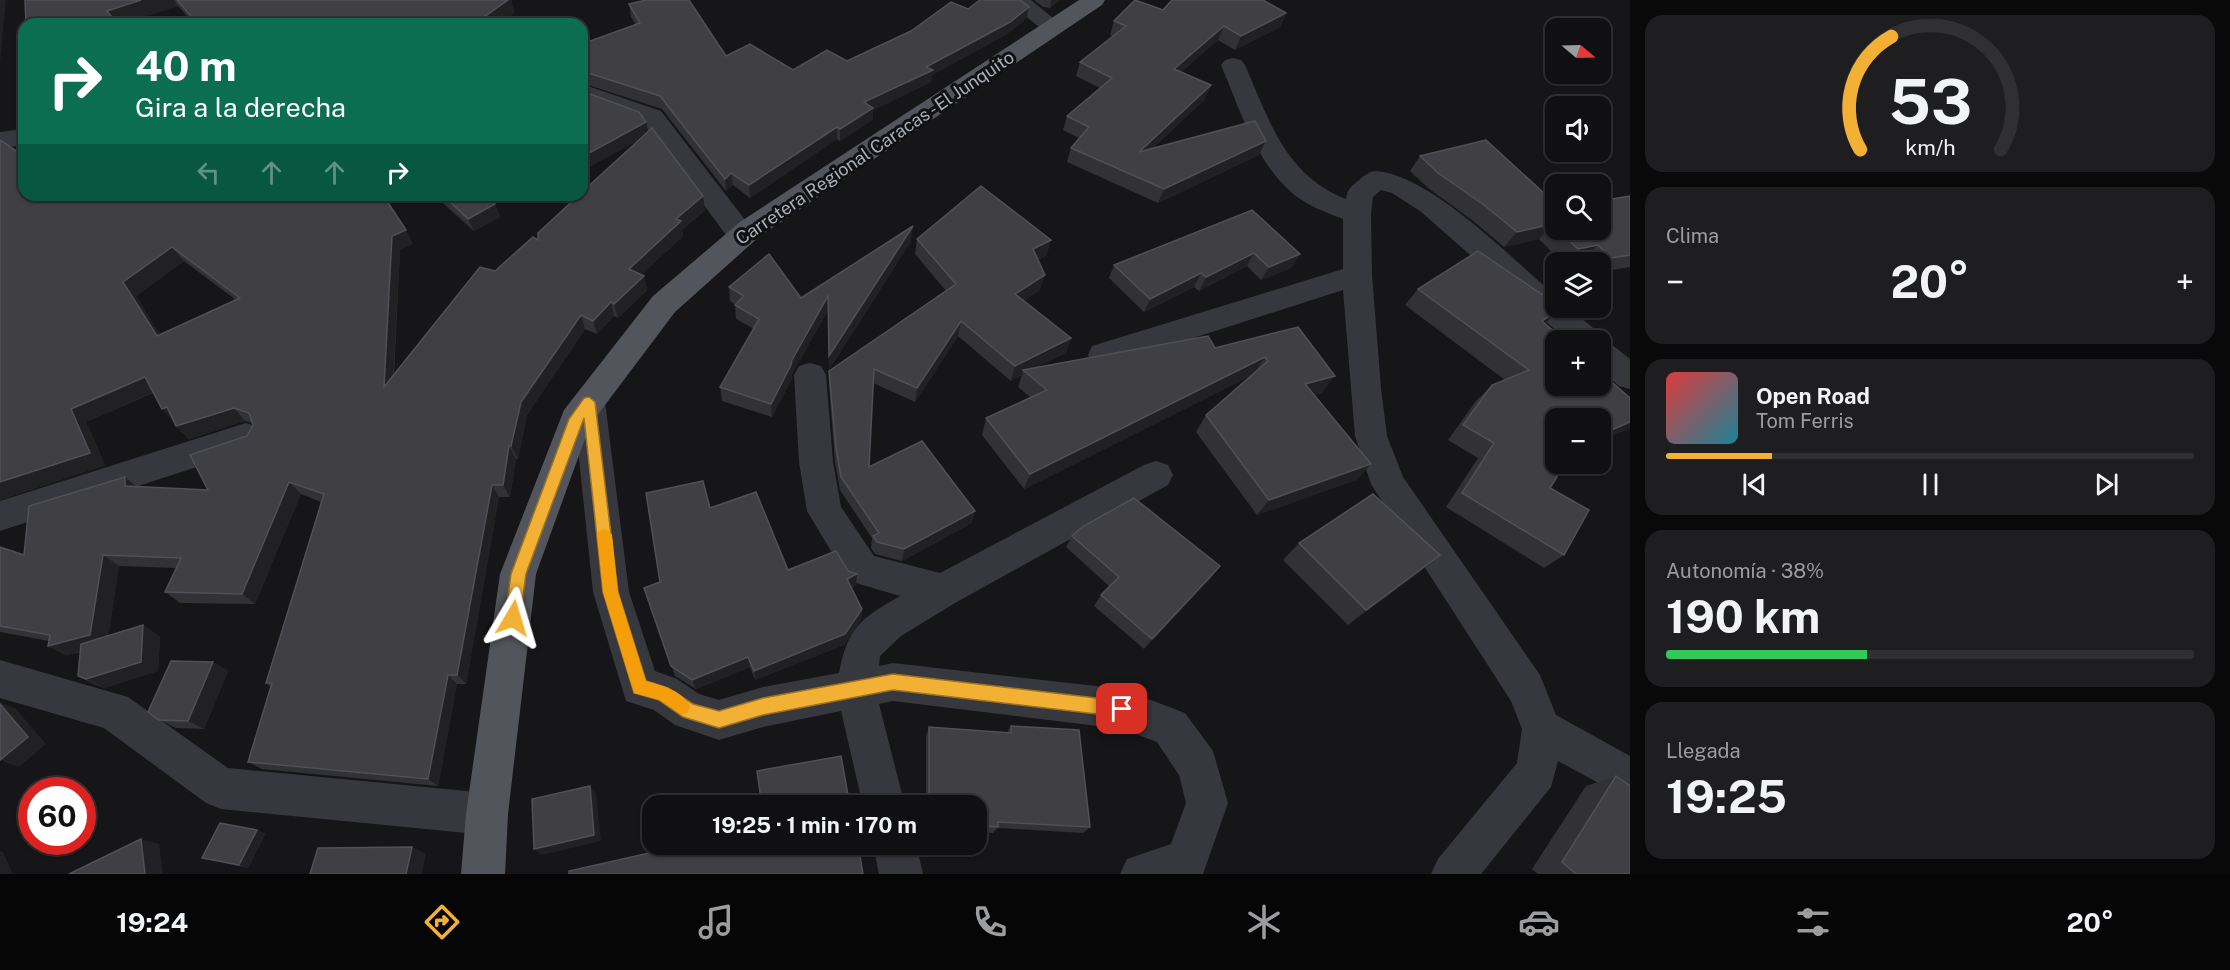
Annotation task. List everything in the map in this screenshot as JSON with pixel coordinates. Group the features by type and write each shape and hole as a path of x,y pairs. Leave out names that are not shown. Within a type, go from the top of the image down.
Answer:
{"main road":[{"name":"Carretera Regional Caracas - El Junquito","path":"483,874 487,814 518,574 576,419 664,304 742,236 1094,0"}],"street":[{"path":"1017,0 1053,27"},
{"path":"1233,65 1268,142 1294,180 1325,201 1357,214"},
{"path":"588,94 652,117 742,236"},
{"path":"0,140 18,137"},
{"path":"1453,874 1536,772 1542,729 1526,689 1388,484 1371,436 1365,388 1358,275 1357,214 1360,193 1376,180 1401,187 1430,204 1575,330"},
{"path":"1103,355 1358,275"},
{"path":"1611,361 1630,377"},
{"path":"810,375 816,462 824,511 862,569 942,591"},
{"path":"589,402 611,592 640,687 663,693 689,711 719,720 763,707 893,682 1122,709 1171,727 1198,766 1207,803 1186,862 1148,873"},
{"path":"0,516 246,436"},
{"path":"881,795 855,688 863,647 888,623 942,591 1156,475"},
{"path":"0,680 114,711 221,788 487,814"},
{"path":"1542,729 1630,778"},
{"path":"897,855 901,874"}],"building":[{"path":"25,0 141,0 107,11 112,18 26,18"},
{"path":"177,0 508,0 482,18 193,18"},
{"path":"646,0 689,0 726,56 750,44 793,70 827,50 847,61 911,31 951,2 968,9 980,0 1020,0 1029,7 1010,22 926,67 933,70 864,102 873,108 840,129 837,127 749,185 731,173 725,179 660,96 588,73 588,42 640,23 629,4"},
{"path":"1135,0 1163,10 1172,0 1263,0 1286,13 1241,36 1224,26 1174,69 1211,85 1139,152 1255,121 1266,141 1164,189 1071,148 1089,127 1067,116 1112,78 1080,62 1126,26 1114,21"},
{"path":"588,93 639,112 646,122 588,154"},
{"path":"652,128 703,196 676,219 681,221 629,269 644,276 614,304 611,302 593,321 581,315 521,402 511,446 509,446 503,485 492,485 457,675 448,675 428,779 248,762 272,683 266,683 324,494 289,482 242,594 165,592 181,558 103,555 90,635 48,646 50,635 0,626 0,547 24,555 29,506 125,477 125,486 208,490 190,455 247,436 253,425 249,413 234,408 176,426 167,407 162,409 145,377 71,409 90,453 0,482 0,140 18,152 18,201 387,201 406,230 392,236 384,387 480,267 495,271 533,237 538,240 538,233 573,201 588,201 588,187","holes":["172,247 240,298 157,336 123,282"]},
{"path":"1486,140 1545,194 1545,226 1517,232 1484,205 1438,173 1420,156"},
{"path":"981,186 1051,240 1033,249 1045,275 1015,294 1071,338 1015,366 961,321 917,388 874,369 869,467 922,441 975,511 904,549 877,542 873,536 879,533 841,477 829,371 956,284 917,239"},
{"path":"1630,196 1630,255 1611,258 1611,252 1605,252 1598,245 1578,249 1569,240 1611,240 1611,199"},
{"path":"449,201 491,201 495,204 468,219"},
{"path":"1252,210 1300,254 1269,267 1254,253 1206,277 1201,273 1150,299 1114,265"},
{"path":"913,226 829,356 828,296 792,360 771,404 720,387 759,319 735,305 744,296 729,287 769,254 801,298"},
{"path":"1478,251 1545,297 1546,318 1542,321 1552,330 1545,330 1545,396 1611,396 1611,382 1630,398 1630,422 1611,430 1611,408 1545,408 1545,474 1559,474 1550,488 1589,510 1564,555 1462,493 1494,443 1463,425 1492,385 1529,370 1418,289"},
{"path":"1298,327 1335,376 1305,384 1371,464 1269,500 1206,415 1268,361 1265,357 1030,474 986,418 1047,390 1023,370 1208,336 1215,348"},
{"path":"703,481 710,508 756,492 788,570 836,551 848,571 857,574 847,579 862,609 845,634 754,671 748,657 692,680 671,666 644,588 660,582 646,493"},
{"path":"1373,494 1440,555 1366,610 1299,543"},
{"path":"1134,498 1220,566 1152,639 1101,595 1119,577 1072,536 1082,527"},
{"path":"143,625 141,662 86,679 78,676 81,644"},
{"path":"171,661 213,662 188,721 159,720 148,712"},
{"path":"0,704 28,737 0,760"},
{"path":"1011,726 1079,730 1090,827 998,822 998,827 987,826 987,795 929,795 929,727 1011,733"},
{"path":"841,756 848,795 760,795 757,771"},
{"path":"1616,776 1630,786 1630,874 1576,874 1562,862"},
{"path":"590,786 594,835 534,849 532,799"},
{"path":"220,823 257,830 239,865 202,858"},
{"path":"141,839 145,874 69,874"},
{"path":"412,847 406,874 310,874 318,848"},
{"path":"642,855 860,855 863,874 569,874 569,871"}],"slow traffic":[{"path":"604,535 611,592 640,687 663,693 682,707"}],"route":[{"path":"513,618 518,574 576,419 589,402 611,592 640,687 663,693 689,711 719,720 763,707 834,691 893,682 1122,709"}]}
